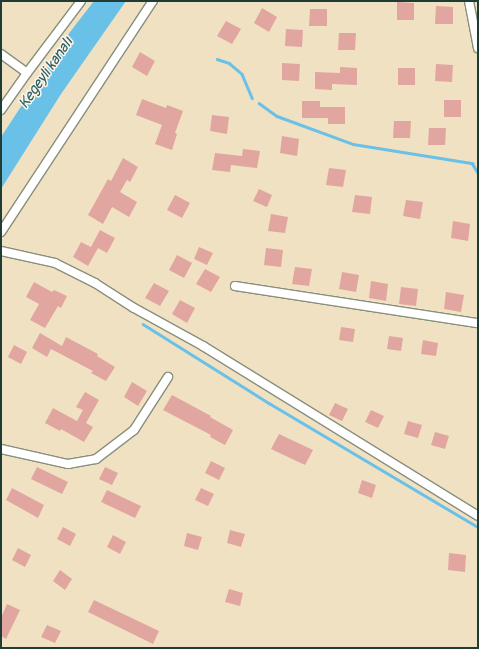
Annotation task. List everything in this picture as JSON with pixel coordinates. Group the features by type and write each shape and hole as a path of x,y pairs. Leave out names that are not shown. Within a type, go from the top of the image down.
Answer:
{"street":[{"path":"1,110 81,1"},
{"path":"1,232 153,1"},
{"path":"468,1 478,48"},
{"path":"1,54 27,73"},
{"path":"1,251 55,263 95,283 134,308 203,346 478,516"},
{"path":"235,286 478,322"},
{"path":"1,449 68,464 96,460 134,430 168,377"}],"water":[{"name":"Kegeyli kanalı","path":"94,1 126,1 61,94 1,189 1,137 70,32"}],"building":[{"path":"397,2 414,3 414,20 397,20"},
{"path":"436,6 453,7 453,24 435,24"},
{"path":"262,8 277,17 269,32 254,23"},
{"path":"310,9 327,9 327,26 309,26"},
{"path":"226,21 241,29 232,44 217,36"},
{"path":"286,29 303,30 302,47 285,46"},
{"path":"339,33 356,33 355,50 338,50"},
{"path":"140,52 155,61 147,76 132,67"},
{"path":"282,63 300,64 299,81 282,80"},
{"path":"436,64 453,65 452,82 435,81"},
{"path":"340,67 357,68 357,85 332,84 332,90 315,89 315,72 340,73"},
{"path":"398,68 415,68 415,85 398,85"},
{"path":"142,99 166,108 167,105 183,111 175,133 177,134 172,150 155,144 162,125 136,115"},
{"path":"444,100 461,100 461,117 444,117"},
{"path":"302,101 320,101 320,107 345,107 345,124 328,124 328,118 302,118"},
{"path":"212,115 229,117 227,134 210,131"},
{"path":"394,121 411,121 410,138 393,138"},
{"path":"429,128 446,128 445,145 428,145"},
{"path":"282,136 299,139 297,156 280,153"},
{"path":"243,149 260,151 257,168 231,165 230,172 212,170 215,153 242,156"},
{"path":"123,158 138,167 130,182 127,180 120,192 137,202 129,217 112,207 103,224 88,215 108,179 111,181"},
{"path":"329,168 346,170 343,187 326,185"},
{"path":"259,189 272,195 267,207 253,201"},
{"path":"175,195 190,203 182,218 167,210"},
{"path":"355,195 372,197 370,214 352,212"},
{"path":"406,200 423,202 420,219 403,216"},
{"path":"271,214 288,217 285,233 268,231"},
{"path":"453,221 470,224 468,241 451,238"},
{"path":"100,230 115,238 107,253 98,248 88,266 73,257 81,242 91,247"},
{"path":"199,247 213,253 207,265 194,259"},
{"path":"266,248 283,250 281,267 264,265"},
{"path":"177,255 192,263 184,278 169,270"},
{"path":"295,267 312,269 309,286 292,284"},
{"path":"205,269 220,277 211,292 196,284"},
{"path":"342,272 359,275 356,292 339,289"},
{"path":"371,281 388,284 386,301 369,298"},
{"path":"34,282 52,292 54,290 67,296 61,308 58,306 45,328 30,320 39,304 26,297"},
{"path":"154,283 169,291 160,306 145,298"},
{"path":"401,287 418,289 416,306 399,304"},
{"path":"446,292 464,295 461,312 444,309"},
{"path":"180,300 195,308 187,323 172,314"},
{"path":"341,327 355,329 353,342 339,340"},
{"path":"40,333 62,346 66,337 98,354 97,356 115,367 106,381 91,373 93,371 51,349 47,357 32,348"},
{"path":"389,336 403,338 401,351 387,349"},
{"path":"423,340 438,343 436,356 421,354"},
{"path":"14,345 27,352 21,364 8,357"},
{"path":"132,382 147,391 138,406 124,397"},
{"path":"85,392 99,400 86,423 93,427 84,442 61,429 60,431 45,423 53,408 77,421 83,410 76,407"},
{"path":"172,395 233,430 225,445 210,437 211,435 163,410"},
{"path":"335,403 348,409 342,421 329,415"},
{"path":"371,410 384,416 378,428 365,422"},
{"path":"408,421 422,425 418,438 404,434"},
{"path":"435,432 449,436 445,449 431,445"},
{"path":"279,434 313,450 305,465 271,449"},
{"path":"211,461 225,468 219,480 205,473"},
{"path":"37,467 68,482 62,494 31,479"},
{"path":"105,467 118,473 112,485 99,479"},
{"path":"362,480 376,485 372,498 358,493"},
{"path":"12,488 44,505 38,518 6,500"},
{"path":"201,488 214,494 208,506 195,500"},
{"path":"107,490 141,506 135,518 101,502"},
{"path":"63,527 76,534 70,546 57,539"},
{"path":"230,530 245,534 241,547 227,543"},
{"path":"187,533 202,537 198,550 184,546"},
{"path":"113,535 126,542 120,554 107,547"},
{"path":"18,548 31,555 25,567 12,560"},
{"path":"449,553 466,555 465,572 448,570"},
{"path":"60,570 72,579 65,590 53,581"},
{"path":"229,589 243,593 240,606 225,602"},
{"path":"94,600 159,631 153,644 88,612"},
{"path":"7,604 20,610 6,639 1,636 1,618"},
{"path":"47,625 61,631 55,643 41,637"}],"waterway":[{"path":"217,59 229,63 242,74 252,98"},
{"path":"259,103 277,116 353,144 472,163 478,173"},
{"path":"143,324 269,403 478,527"}]}
